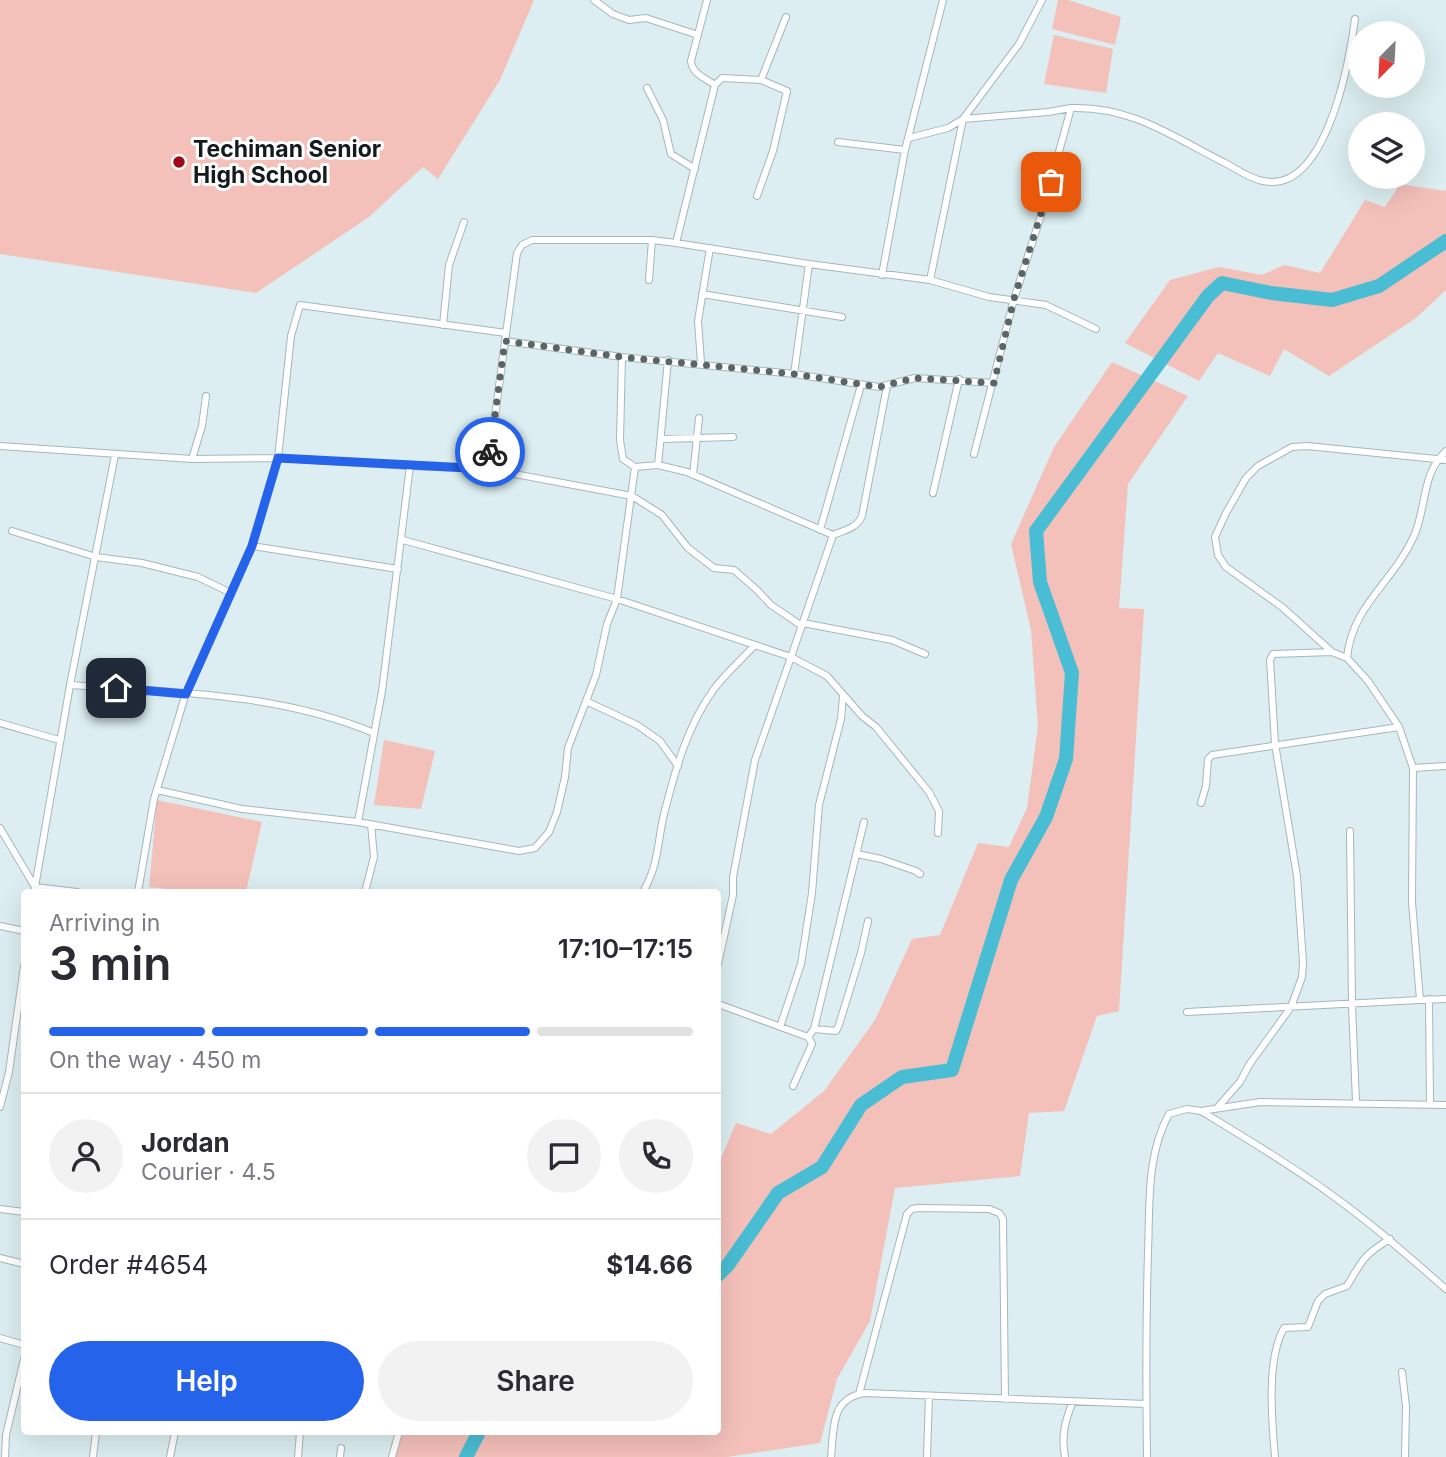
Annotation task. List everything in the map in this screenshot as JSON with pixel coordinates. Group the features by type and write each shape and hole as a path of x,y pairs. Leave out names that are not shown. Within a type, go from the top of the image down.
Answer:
{"street":[{"path":"594,0 613,14 629,20 646,18 698,36"},
{"path":"707,0 691,61 695,72 715,85"},
{"path":"882,275 905,150 943,0"},
{"path":"909,138 948,128 963,119 1013,53 1042,0"},
{"path":"761,80 786,17"},
{"path":"963,119 1071,108 1110,110 1174,134 1261,181 1273,183 1300,170 1324,141 1352,49 1355,19"},
{"path":"676,243 715,85 722,78 761,80 787,91 773,151 757,196"},
{"path":"646,88 663,120 671,154 695,169"},
{"path":"974,454 1014,299 1045,203 1071,108"},
{"path":"930,280 963,119"},
{"path":"838,142 905,150"},
{"path":"443,325 449,265 464,222"},
{"path":"488,469 517,253 522,245 532,240 652,240 930,280 978,295 1046,305 1096,329"},
{"path":"649,280 652,240"},
{"path":"701,363 698,321 710,248"},
{"path":"794,374 809,264"},
{"path":"702,294 842,317"},
{"path":"139,889 157,790 186,694 229,592 252,546 278,458 290,337 300,305 443,325 622,357 701,363 861,385 887,386 915,378 994,383"},
{"path":"622,357 620,440 623,459 635,467 658,465 693,475 833,535 859,523 862,516 887,386"},
{"path":"658,465 668,360"},
{"path":"933,493 959,379"},
{"path":"820,530 861,385"},
{"path":"192,459 202,426 206,396"},
{"path":"693,475 699,418"},
{"path":"661,439 733,437"},
{"path":"0,446 192,459 278,458 488,469 632,496 662,516 688,548 714,568 733,570 771,605 802,624 892,640 925,654"},
{"path":"1420,1000 1412,902 1413,768 1399,727 1368,681 1347,658 1332,652 1282,607 1226,567 1217,555 1215,537 1236,494 1258,466 1292,447 1307,446 1446,460"},
{"path":"1347,658 1354,624 1394,572 1415,535 1427,480 1437,459 1446,451"},
{"path":"35,889 59,740 115,455"},
{"path":"358,822 398,569 410,466"},
{"path":"157,790 242,809 372,824 519,851 535,848 549,832 556,812 565,777 568,748 596,675 607,624 617,599 635,467"},
{"path":"12,531 96,556 142,563 198,577 229,592"},
{"path":"721,950 755,760 833,535"},
{"path":"402,540 617,599 791,657 827,676 862,716 876,727 929,792 939,811 938,833"},
{"path":"252,546 398,569"},
{"path":"644,889 658,860 664,817 678,766 694,723 715,688 755,645"},
{"path":"1217,1108 1240,1082 1248,1065 1291,1007 1302,977 1297,876 1275,744 1270,660 1273,654 1332,652"},
{"path":"70,685 262,701 341,719 374,733"},
{"path":"780,1027 801,964 812,893 818,805 841,719 843,694"},
{"path":"586,701 637,725 660,741 678,766"},
{"path":"0,723 59,740"},
{"path":"1201,803 1206,786 1208,759 1212,755 1399,727"},
{"path":"1413,768 1446,766"},
{"path":"808,1037 814,1029 864,821"},
{"path":"366,889 374,857 372,824"},
{"path":"0,828 34,889"},
{"path":"1350,831 1356,1102"},
{"path":"857,854 881,859 920,874"},
{"path":"814,1029 832,1032 839,1026 861,953 867,921"},
{"path":"0,926 21,930"},
{"path":"0,1107 9,1072 21,996"},
{"path":"1429,999 1430,1104"},
{"path":"1187,1012 1446,999"},
{"path":"721,1005 808,1037 812,1044 793,1086"},
{"path":"0,1071 9,1072"},
{"path":"1147,1457 1145,1338 1151,1169 1163,1125 1169,1114 1187,1109 1201,1111 1260,1102 1446,1105"},
{"path":"1201,1111 1275,1156 1330,1194 1390,1240 1446,1289"},
{"path":"859,1394 907,1214 918,1208 989,1209 999,1213 1003,1219 1005,1399"},
{"path":"0,1209 21,1212"},
{"path":"1275,1457 1271,1409 1275,1358 1280,1335 1284,1328 1308,1327 1318,1301 1325,1294 1347,1286 1362,1259 1370,1251 1390,1240"},
{"path":"0,1258 21,1263"},
{"path":"0,1338 21,1344"},
{"path":"5,1457 6,1436 21,1372"},
{"path":"1402,1372 1406,1406 1405,1457"},
{"path":"831,1457 837,1411 843,1402 853,1395 1146,1404"},
{"path":"927,1457 929,1396"},
{"path":"1065,1457 1062,1440 1073,1401"},
{"path":"93,1457 96,1435"},
{"path":"170,1457 174,1435"},
{"path":"298,1457 300,1435"},
{"path":"392,1457 398,1435"},
{"path":"340,1457 341,1447"}],"shaded area":[{"name":"Techiman Senior High School","path":"0,0 534,0 500,80 438,179 423,167 369,217 256,293 0,254"},
{"path":"1058,0 1068,0 1121,17 1115,45 1052,29"},
{"path":"1054,35 1113,49 1106,93 1044,84"},
{"path":"1397,189 1446,189 1446,290 1416,318 1329,376 1284,349 1270,376 1218,353 1199,381 1125,343 1170,280 1219,267 1262,275 1284,265 1320,273 1365,200 1385,207"},
{"path":"1112,362 1188,396 1128,484 1119,608 1144,609 1119,1011 1097,1016 1064,1111 1029,1113 1020,1176 895,1188 870,1321 837,1379 820,1443 727,1457 390,1457 391,1443 398,1435 721,1435 721,1158 736,1123 771,1134 824,1091 875,1020 912,939 940,935 978,843 1009,847 1027,808 1038,726 1031,630 1011,544 1054,447"},
{"path":"384,740 435,751 421,809 374,805"},
{"path":"157,800 262,822 247,889 149,887"}],"waterway":[{"path":"721,1272 778,1193 822,1167 861,1105 902,1077 952,1070 1011,880 1046,817 1066,759 1072,673 1040,582 1036,531 1208,296 1222,283 1271,293 1332,300 1379,286 1446,241"},
{"path":"466,1457 477,1435"}],"way so far":[{"path":"490,452 505,341 622,357 811,376 879,387 915,378 994,383 1014,299 1051,182"}],"place":[{"name":"Techiman Senior High School","path":"179,162"}],"route":[{"path":"116,688 186,694 229,592 252,546 278,458 488,469 490,452"}]}
